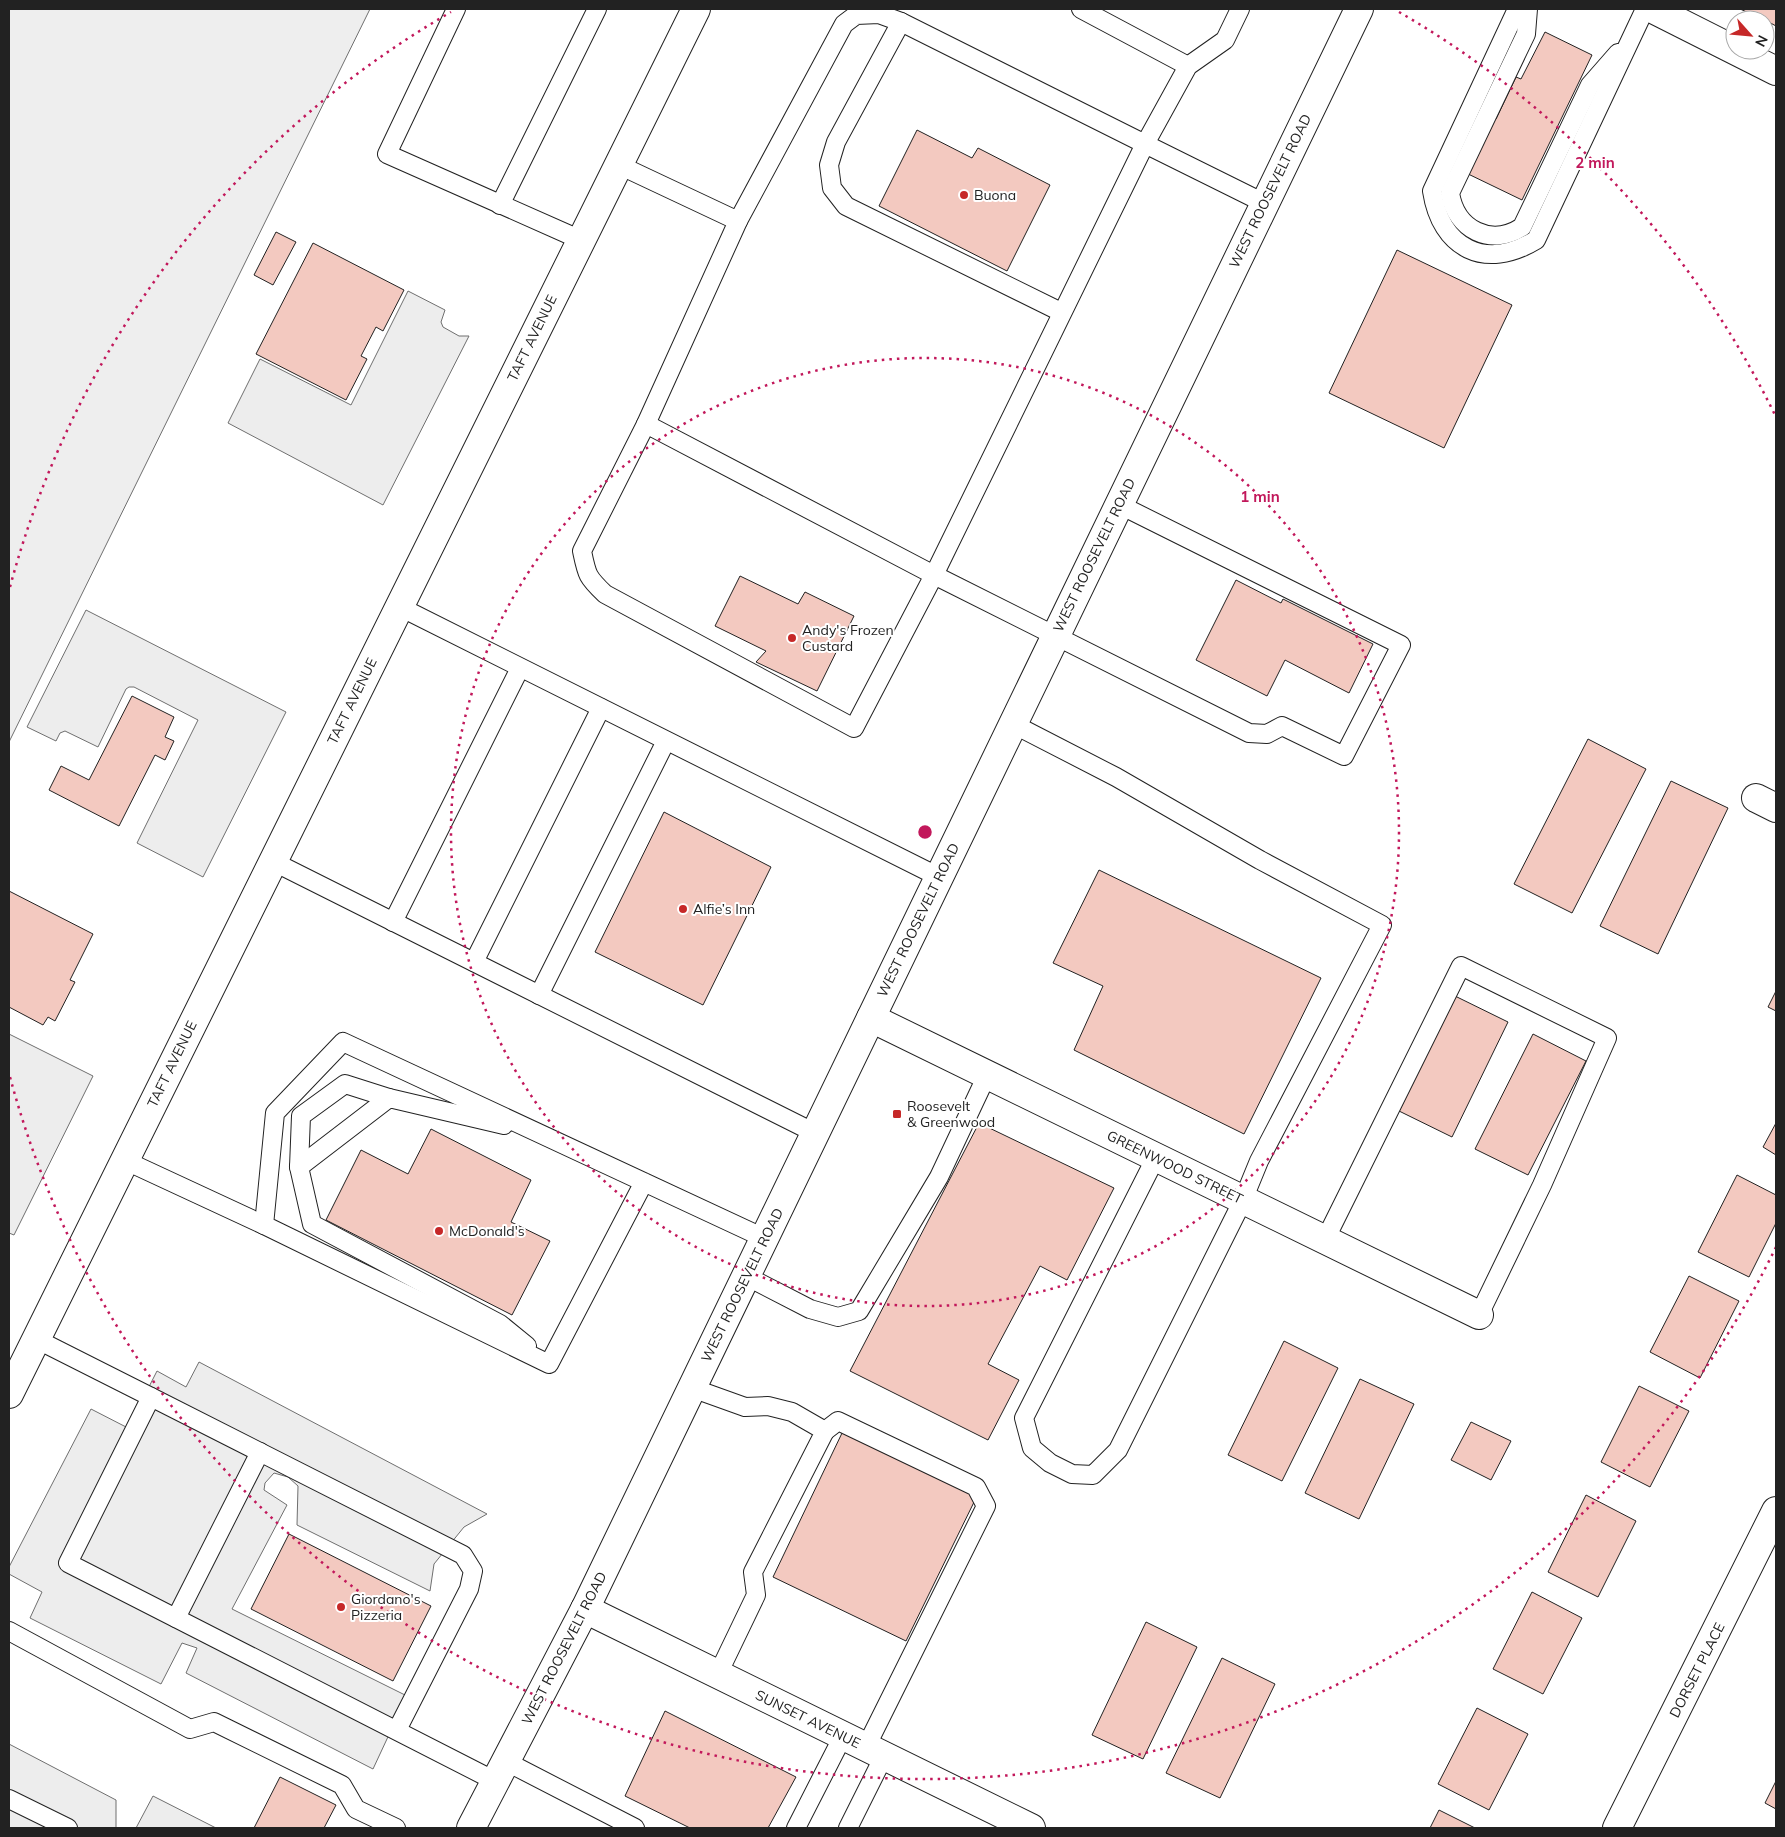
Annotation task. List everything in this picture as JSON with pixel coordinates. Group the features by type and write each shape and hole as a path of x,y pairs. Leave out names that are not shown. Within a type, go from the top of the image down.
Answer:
{"street":[{"name":"TAFT AVENUE","path":"9,1394 398,606 696,9"},
{"name":"WEST ROOSEVELT ROAD","path":"471,1828 585,1609 1358,9"},
{"path":"1657,10 1776,71"},
{"name":"GREENWOOD STREET","path":"871,1018 1479,1315"},
{"name":"DORSET PLACE","path":"1617,1828 1776,1511"},
{"name":"SUNSET AVENUE","path":"585,1609 1032,1828"}],"lane":[{"path":"456,9 387,154 580,240"},
{"path":"500,204 597,9"},
{"path":"1081,9 1188,66"},
{"path":"1240,9 1224,40 1188,66 1145,144 1061,312 934,575 854,728 605,594 590,580 582,551 646,424 738,222 844,24 856,15 879,14 901,22 1145,144 1264,203"},
{"path":"1518,9 1432,190 1434,208 1442,225 1453,238 1468,249 1485,254 1504,254 1521,249 1536,240 1631,39"},
{"path":"1528,9 1526,34 1450,193 1457,215 1465,225 1476,232 1488,236 1514,233 1522,227 1590,84 1657,10"},
{"path":"901,22 836,142 829,165 832,188 846,206 1061,312"},
{"path":"619,165 738,222"},
{"path":"646,424 934,575 1249,733 1266,734 1282,726 1344,756 1401,645 1118,504"},
{"path":"398,606 939,877"},
{"path":"393,922 520,668"},
{"path":"474,962 601,708"},
{"path":"1013,724 1116,777 1260,860 1382,925 1259,1161 1243,1200 1118,1450 1093,1475 1072,1474 1050,1463 1032,1448 1024,1418 1156,1157"},
{"path":"539,995 666,741"},
{"path":"272,861 815,1133"},
{"path":"1325,1240 1461,966 1607,1038 1542,1185 1479,1315"},
{"path":"264,1225 275,1113 344,1042 764,1238"},
{"path":"746,1276 810,1309 838,1317 859,1311 939,1177 987,1075"},
{"path":"541,1133 390,1098 346,1084 301,1116 299,1167 312,1224 500,1324 549,1364"},
{"path":"299,1167 390,1098"},
{"path":"124,1160 264,1225 549,1364"},
{"path":"549,1364 644,1182"},
{"path":"36,1339 463,1555 473,1571 469,1589 397,1730"},
{"path":"692,1388 745,1407 768,1406 792,1412 825,1431"},
{"path":"151,1397 68,1563 397,1730 635,1828"},
{"path":"718,1674 756,1595 753,1572 825,1431 838,1421 976,1487 986,1506 864,1746 796,1828"},
{"path":"176,1618 260,1452"},
{"path":"9,1631 190,1729 214,1722 342,1785 356,1809 396,1828"},
{"path":"848,1828 864,1746"},
{"path":"9,1799 68,1828"}],"shaded area":[{"path":"9,9 370,9 9,742"},
{"path":"408,291 445,310 441,322 443,327 459,336 469,336 383,505 228,423 260,359 351,405"},
{"path":"86,610 286,712 203,877 137,843 198,720 134,687 129,687 126,689 98,747 65,731 60,733 56,741 27,727"},
{"path":"9,1034 93,1076 14,1235 9,1233"},
{"path":"199,1362 487,1514 464,1527 434,1564 430,1591 297,1525 298,1486 288,1477 274,1473 265,1483 264,1490 287,1505 232,1609 407,1696 373,1769 186,1673 197,1648 182,1643 161,1684 30,1618 42,1592 9,1574 9,1567 91,1409 128,1428 157,1371 186,1387"},
{"path":"9,1744 116,1800 116,1828 9,1828"},
{"path":"153,1796 216,1828 136,1828"}],"building":[{"path":"1740,9 1776,9 1776,26 1775,10"},
{"path":"1545,32 1592,55 1522,200 1464,172 1491,117 1496,119 1516,77 1521,79"},
{"name":"Buona","path":"917,130 972,158 978,148 1050,185 1007,271 879,206"},
{"path":"276,232 296,242 273,285 254,275"},
{"path":"313,243 404,290 383,331 376,327 361,356 367,359 346,400 256,354"},
{"path":"1397,250 1512,305 1444,448 1329,393"},
{"name":"Andy's Frozen Custard","path":"740,576 798,604 805,592 854,616 817,691 756,662 766,651 715,626"},
{"path":"1236,580 1281,603 1283,599 1373,644 1349,693 1285,660 1267,696 1196,660"},
{"path":"132,696 174,717 165,737 174,741 165,760 155,755 119,826 49,790 61,766 89,780"},
{"path":"1588,739 1646,769 1572,913 1514,884"},
{"path":"1671,781 1728,808 1658,954 1600,926"},
{"name":"Alfie’s Inn","path":"664,812 771,867 703,1005 595,952"},
{"path":"1099,870 1321,978 1244,1134 1074,1050 1103,986 1053,963"},
{"path":"9,891 93,934 70,980 75,982 55,1021 48,1017 43,1025 9,1007"},
{"path":"1776,991 1776,1011 1768,1007"},
{"path":"1455,996 1508,1022 1452,1137 1399,1111"},
{"path":"1533,1034 1586,1061 1528,1175 1475,1149"},
{"path":"979,1123 1114,1188 1067,1280 1040,1266 988,1364 1019,1380 988,1440 850,1371"},
{"path":"1776,1123 1776,1155 1763,1147"},
{"name":"McDonald's","path":"431,1129 531,1180 511,1222 550,1241 512,1315 326,1220 361,1150 408,1174"},
{"path":"1737,1175 1776,1195 1776,1223 1749,1277 1698,1252"},
{"path":"1689,1276 1739,1301 1700,1378 1650,1352"},
{"path":"1284,1341 1338,1368 1282,1481 1228,1455"},
{"path":"1360,1379 1414,1404 1359,1519 1305,1493"},
{"path":"1639,1386 1689,1411 1650,1487 1601,1462"},
{"path":"1471,1422 1511,1441 1491,1480 1451,1460"},
{"path":"843,1431 977,1496 906,1641 773,1577"},
{"path":"1586,1495 1636,1521 1598,1597 1548,1572"},
{"name":"Giordano's Pizzeria","path":"289,1534 431,1606 393,1681 251,1609"},
{"path":"1532,1592 1582,1618 1543,1694 1493,1669"},
{"path":"1146,1622 1197,1647 1143,1759 1092,1735"},
{"path":"1222,1658 1275,1684 1220,1798 1166,1773"},
{"path":"1477,1708 1528,1734 1489,1810 1438,1784"},
{"path":"665,1711 796,1777 768,1828 690,1828 625,1796"},
{"path":"280,1777 336,1805 324,1828 254,1828"},
{"path":"1776,1781 1776,1809 1765,1803"},
{"path":"1439,1810 1475,1828 1430,1828"}],"place":[{"name":"Buona","path":"964,195"},
{"name":"Andy's Frozen Custard","path":"792,638"},
{"name":"Alfie’s Inn","path":"683,909"},
{"name":"Roosevelt & Greenwood","path":"897,1114"},
{"name":"McDonald's","path":"439,1231"},
{"name":"Giordano's Pizzeria","path":"341,1607"}]}
